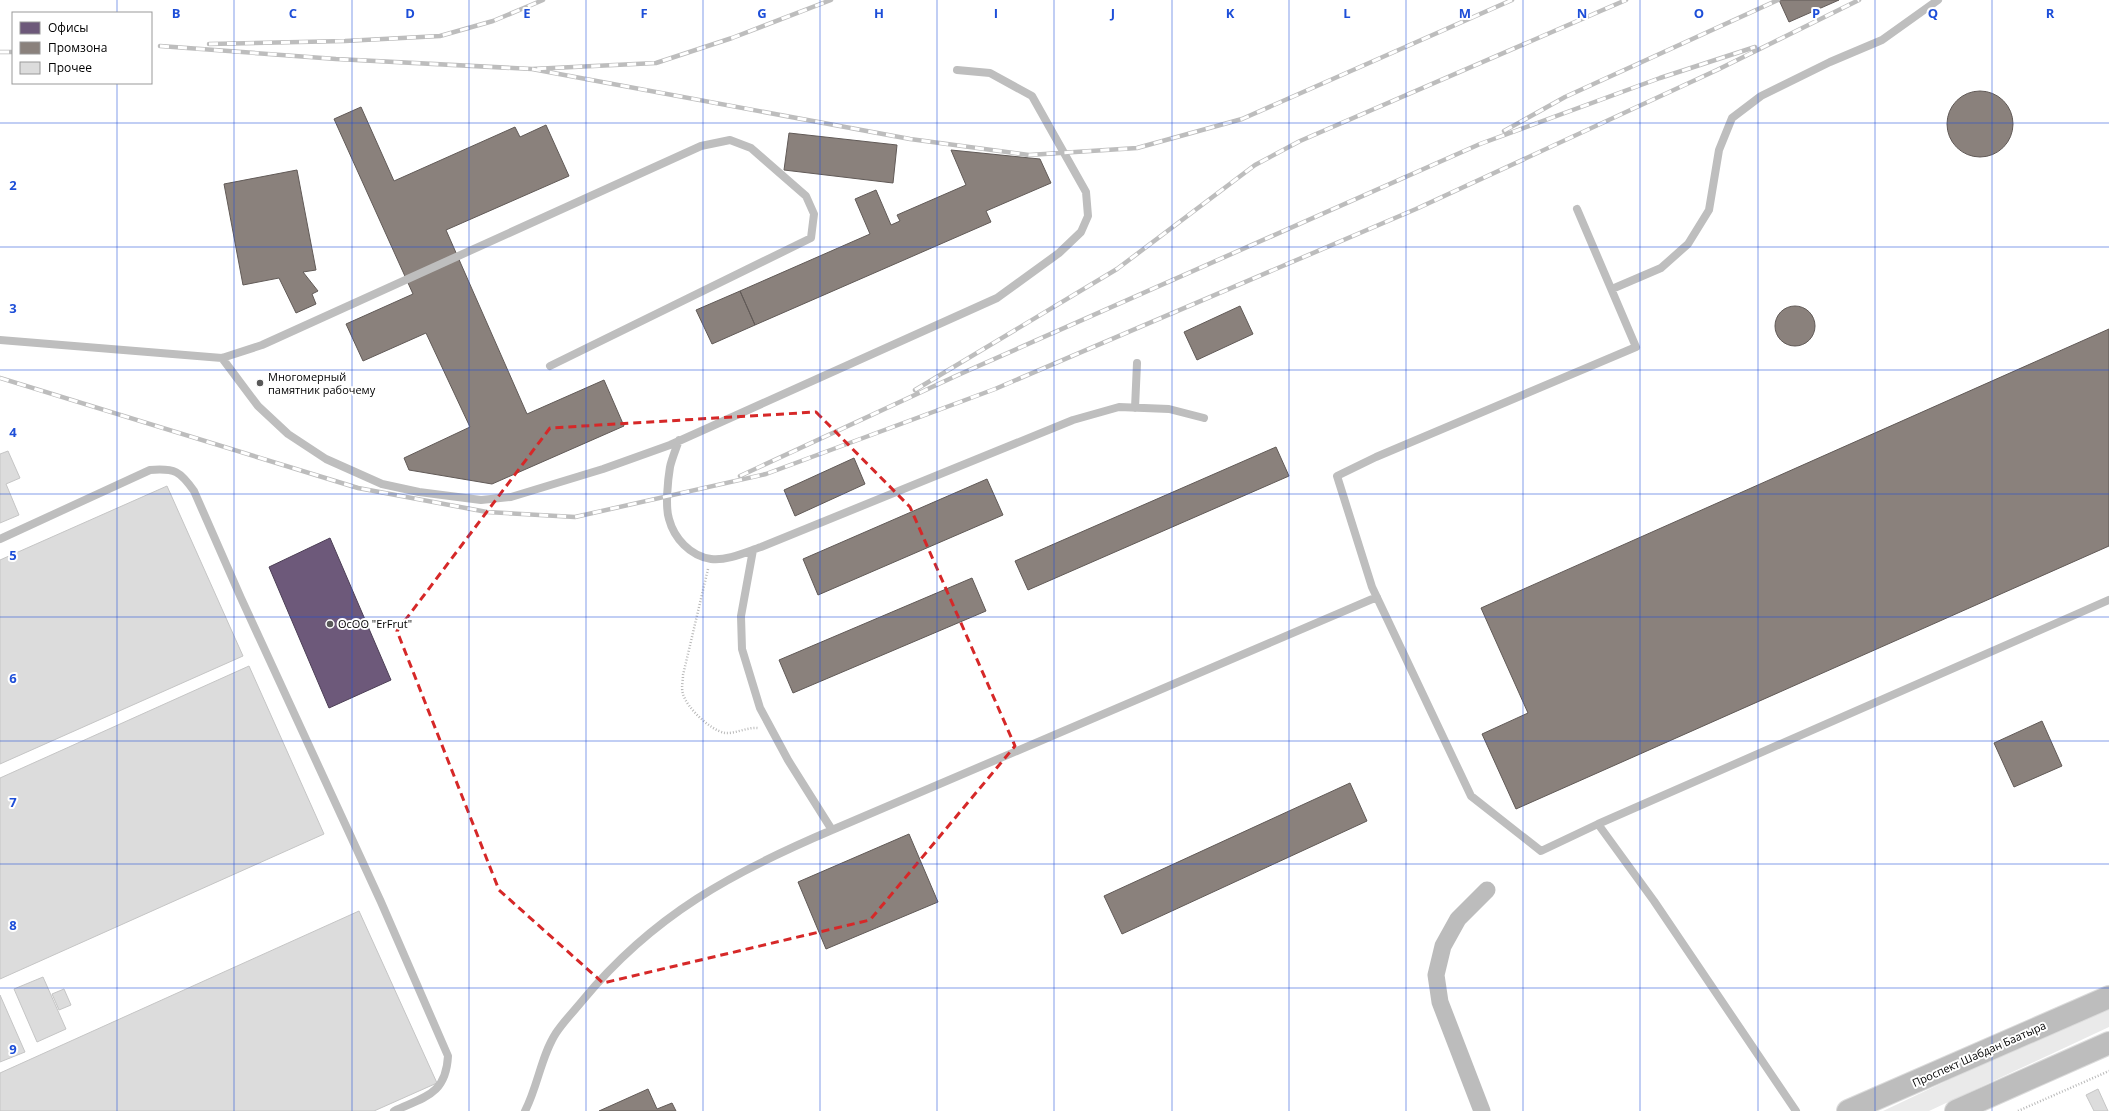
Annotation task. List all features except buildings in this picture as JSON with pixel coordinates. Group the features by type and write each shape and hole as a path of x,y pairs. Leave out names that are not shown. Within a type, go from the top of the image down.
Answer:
{"main road":[{"name":"Проспект Шабдан Баатыра","path":"1848,1111 2109,997"},
{"path":"1956,1111 2109,1043"}],"lane":[{"path":"1612,289 1661,268 1688,244 1709,210 1718,150 1732,118 1761,96 1830,62 1882,40 1938,0"},
{"path":"222,358 258,406 288,434 326,459 382,484 419,492 481,500 511,498 603,469 679,440 996,298 1059,254 1081,232 1088,216 1086,192 1032,96 990,73 957,70"},
{"path":"0,340 222,358 262,345 701,146 730,140 751,148 806,196 814,214 811,238 550,366"},
{"path":"1577,209 1636,347 1376,457 1337,476 1372,586 1471,796 1541,851 1598,824 2109,600"},
{"path":"1135,408 1137,363"},
{"path":"679,440 670,466 668,518 680,542 691,552 711,559 738,555 753,550 1073,420 1119,407 1169,409 1204,418"},
{"path":"0,539 150,470 166,468 176,471 184,477 194,491 241,598 382,902 448,1056 447,1072 441,1085 434,1092 394,1111"},
{"path":"753,550 740,616 742,649 760,708 832,830"},
{"path":"525,1111 531,1100 545,1056 556,1033 616,962 645,937 711,888 781,852 1377,597"},
{"path":"1598,824 1654,901 1796,1111"}],"path":[{"path":"711,559 683,675 683,693 692,710 713,727 726,733 753,728 763,729 778,740"},
{"path":"2018,1111 2109,1071"}],"highlighted area":[{"path":"816,412 910,507 1015,746 870,920 603,983 499,890 397,631 550,428"}],"shaded area":[{"path":"2109,1004 2109,1027 1929,1111 1883,1111"}],"waterway":[{"path":"1482,1111 1440,1002 1436,975 1443,946 1458,919 1487,890"}],"railway":[{"path":"209,44 345,41 440,36 493,21 543,0"},
{"path":"160,46 336,59 532,69 656,63 732,38 831,0"},
{"path":"532,69 910,139 1029,155 1137,148 1242,119 1512,0"},
{"path":"915,390 1117,269 1255,165 1300,141 1626,0"},
{"path":"1504,131 1565,97 1778,0"},
{"path":"0,378 358,488 487,512 575,517 766,474 995,389 1416,209 1717,70 1859,0"},
{"path":"740,476 958,375 1480,144 1660,78 1755,47"},
{"path":"0,52 12,52"}],"place":[{"name":"Многомерный памятник рабочему","path":"260,383"},
{"name":"ОсОО \"ErFrut\"","path":"330,624"}]}
